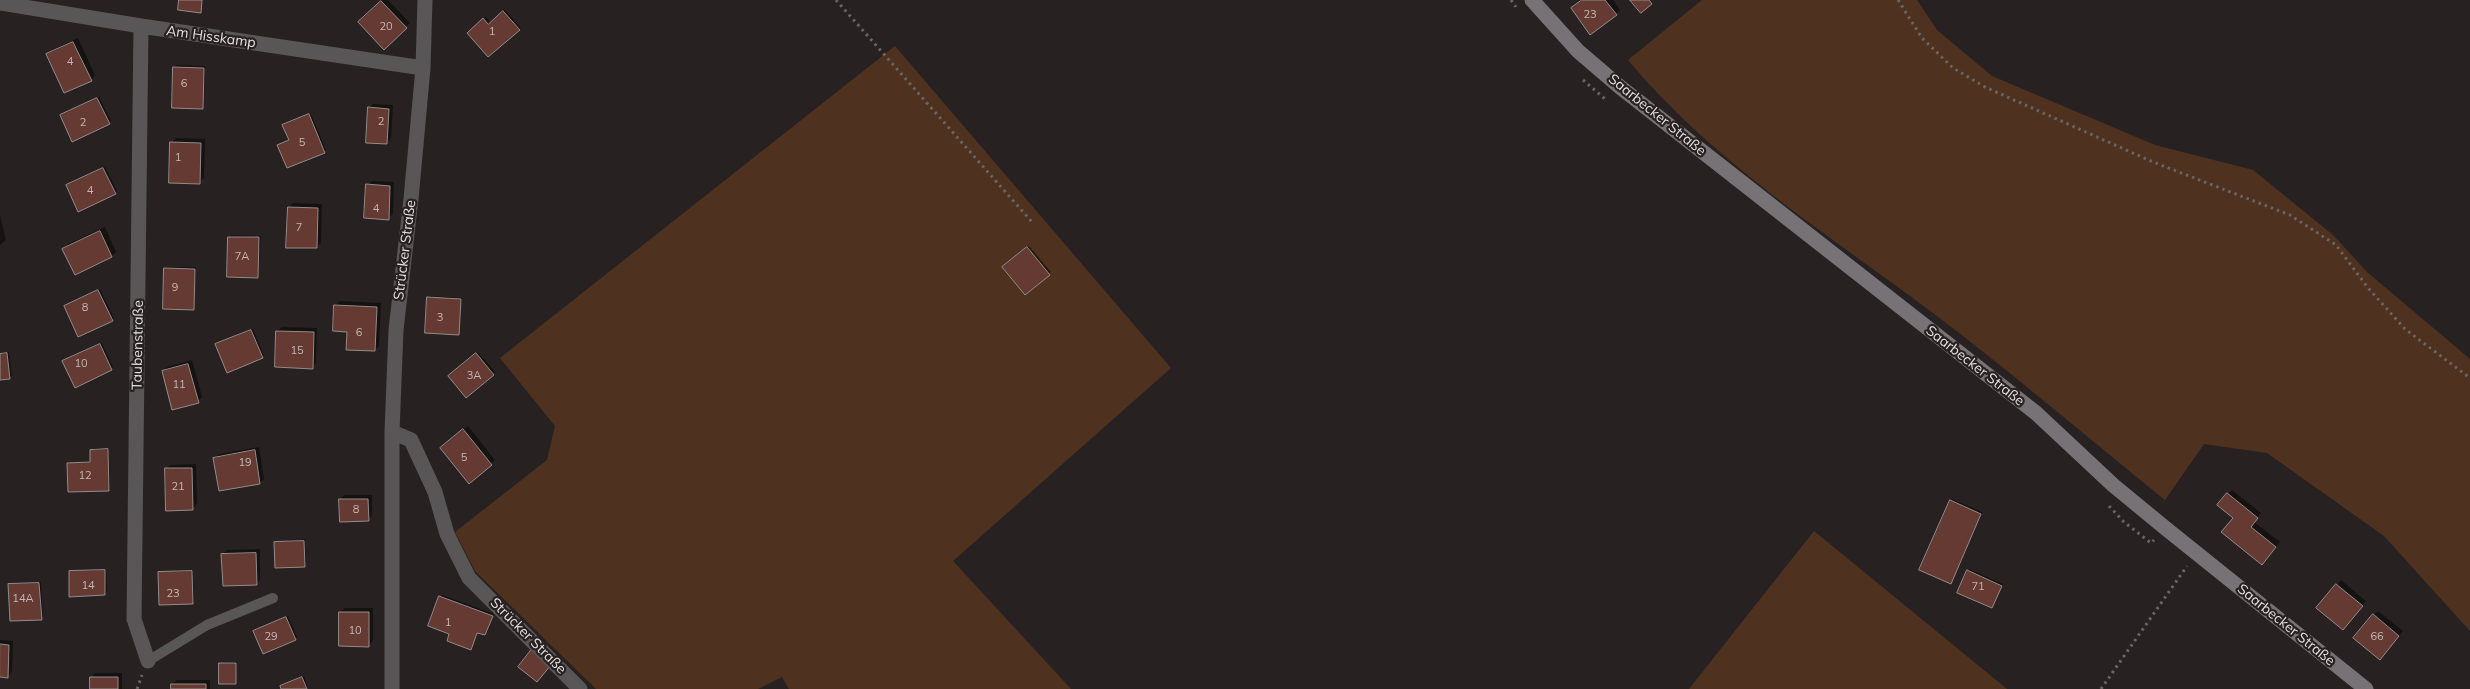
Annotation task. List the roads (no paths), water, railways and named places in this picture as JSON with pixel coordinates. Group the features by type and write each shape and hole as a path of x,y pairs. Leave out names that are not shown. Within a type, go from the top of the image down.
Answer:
{"main road":[{"name":"Saarbecker Straße","path":"1532,0 1578,51 1620,87 2036,413 2113,485 2196,554 2366,689"}],"street":[{"name":"Strücker Straße","path":"392,689 392,432 396,330 412,199 423,68 426,0"},
{"name":"Am Hisskamp","path":"0,3 423,68"},
{"name":"Taubenstraße","path":"142,26 134,619 148,661"},
{"name":"Strücker Straße","path":"392,432 412,440 435,492 448,534 469,578 580,689"}],"lane":[{"path":"148,661 207,625 273,598"}]}
